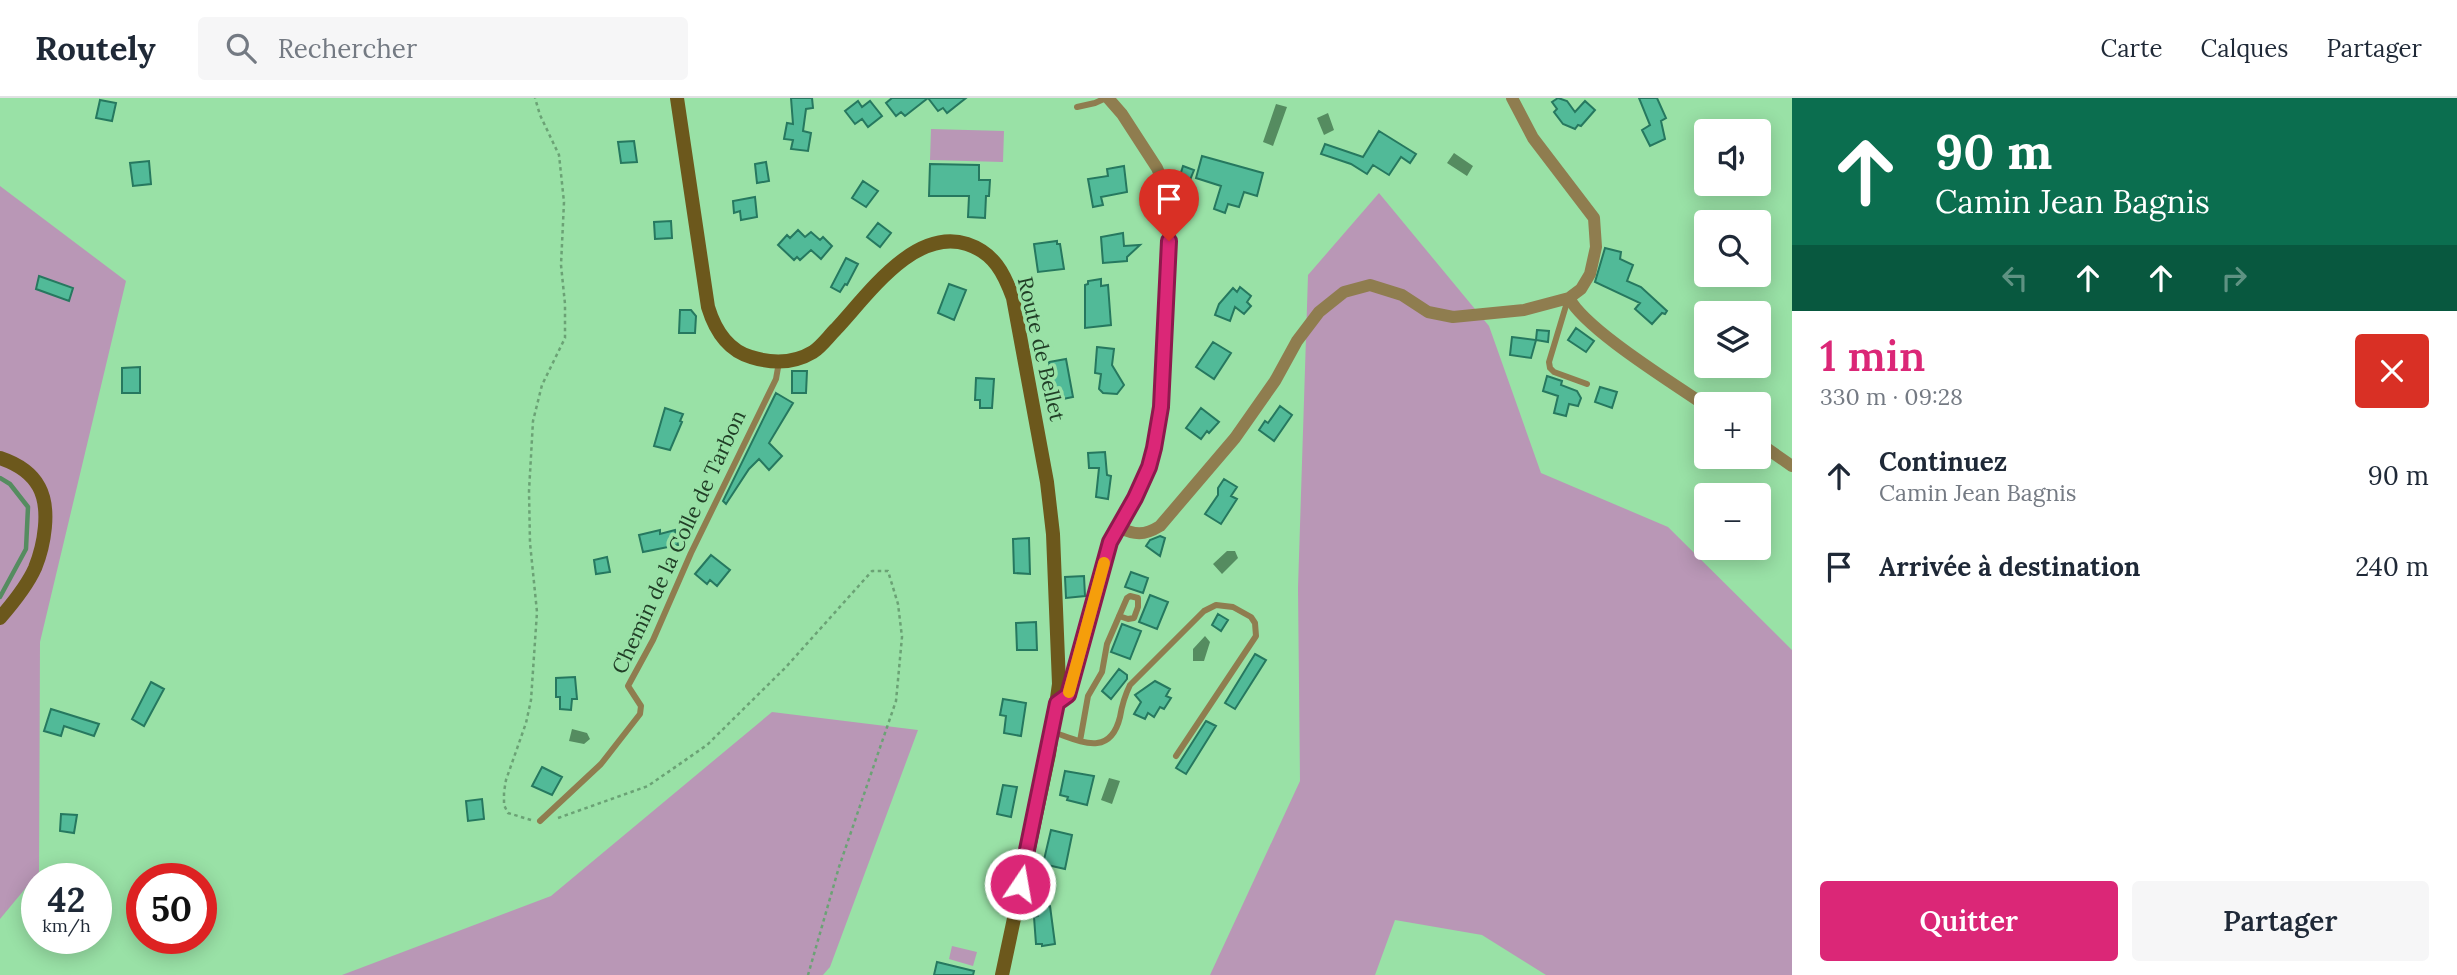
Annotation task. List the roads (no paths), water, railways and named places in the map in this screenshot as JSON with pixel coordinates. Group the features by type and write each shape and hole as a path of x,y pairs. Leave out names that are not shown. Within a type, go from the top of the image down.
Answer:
{"main road":[{"path":"677,98 704,289 712,320 724,340 737,351 755,358 779,362"},
{"name":"Route de Bellet","path":"779,362 804,356 818,348 899,263 917,249 932,244 956,242 978,248 995,260 1006,278 1013,298 1047,482 1053,534 1058,640 1057,703 1053,732 1002,975"},
{"path":"0,458 27,472 39,487 44,503 44,526 42,545 34,570 0,618"}],"street":[{"path":"1057,703 1068,695 1110,542 1149,467 1158,432 1170,209 1168,194 1157,168 1122,114 1107,98"},
{"path":"1117,527 1132,534 1146,534 1160,526 1235,438 1275,381 1297,341 1319,312 1344,292 1370,285 1402,295 1428,312 1453,317 1524,310 1569,298 1581,289 1590,274 1596,247 1594,218 1533,138 1512,98"},
{"path":"1569,298 1575,309 1617,344 1694,399"},
{"path":"1771,451 1792,466"}],"lane":[{"path":"1077,107 1107,98"},
{"path":"1569,298 1549,362 1550,368 1587,384"},
{"name":"Chemin de la Colle de Tarbon","path":"540,821 601,764 640,715 641,706 628,686 653,640 691,553 776,379 779,362"},
{"path":"1053,732 1092,745 1101,743 1110,736 1119,719 1122,699 1130,685 1204,611 1216,605 1233,607 1251,617 1255,623 1256,636 1176,756"},
{"path":"1080,741 1088,696 1102,672 1107,644 1119,616"}],"waterway":[{"path":"0,478 10,484 28,507 26,549 0,597"}]}
